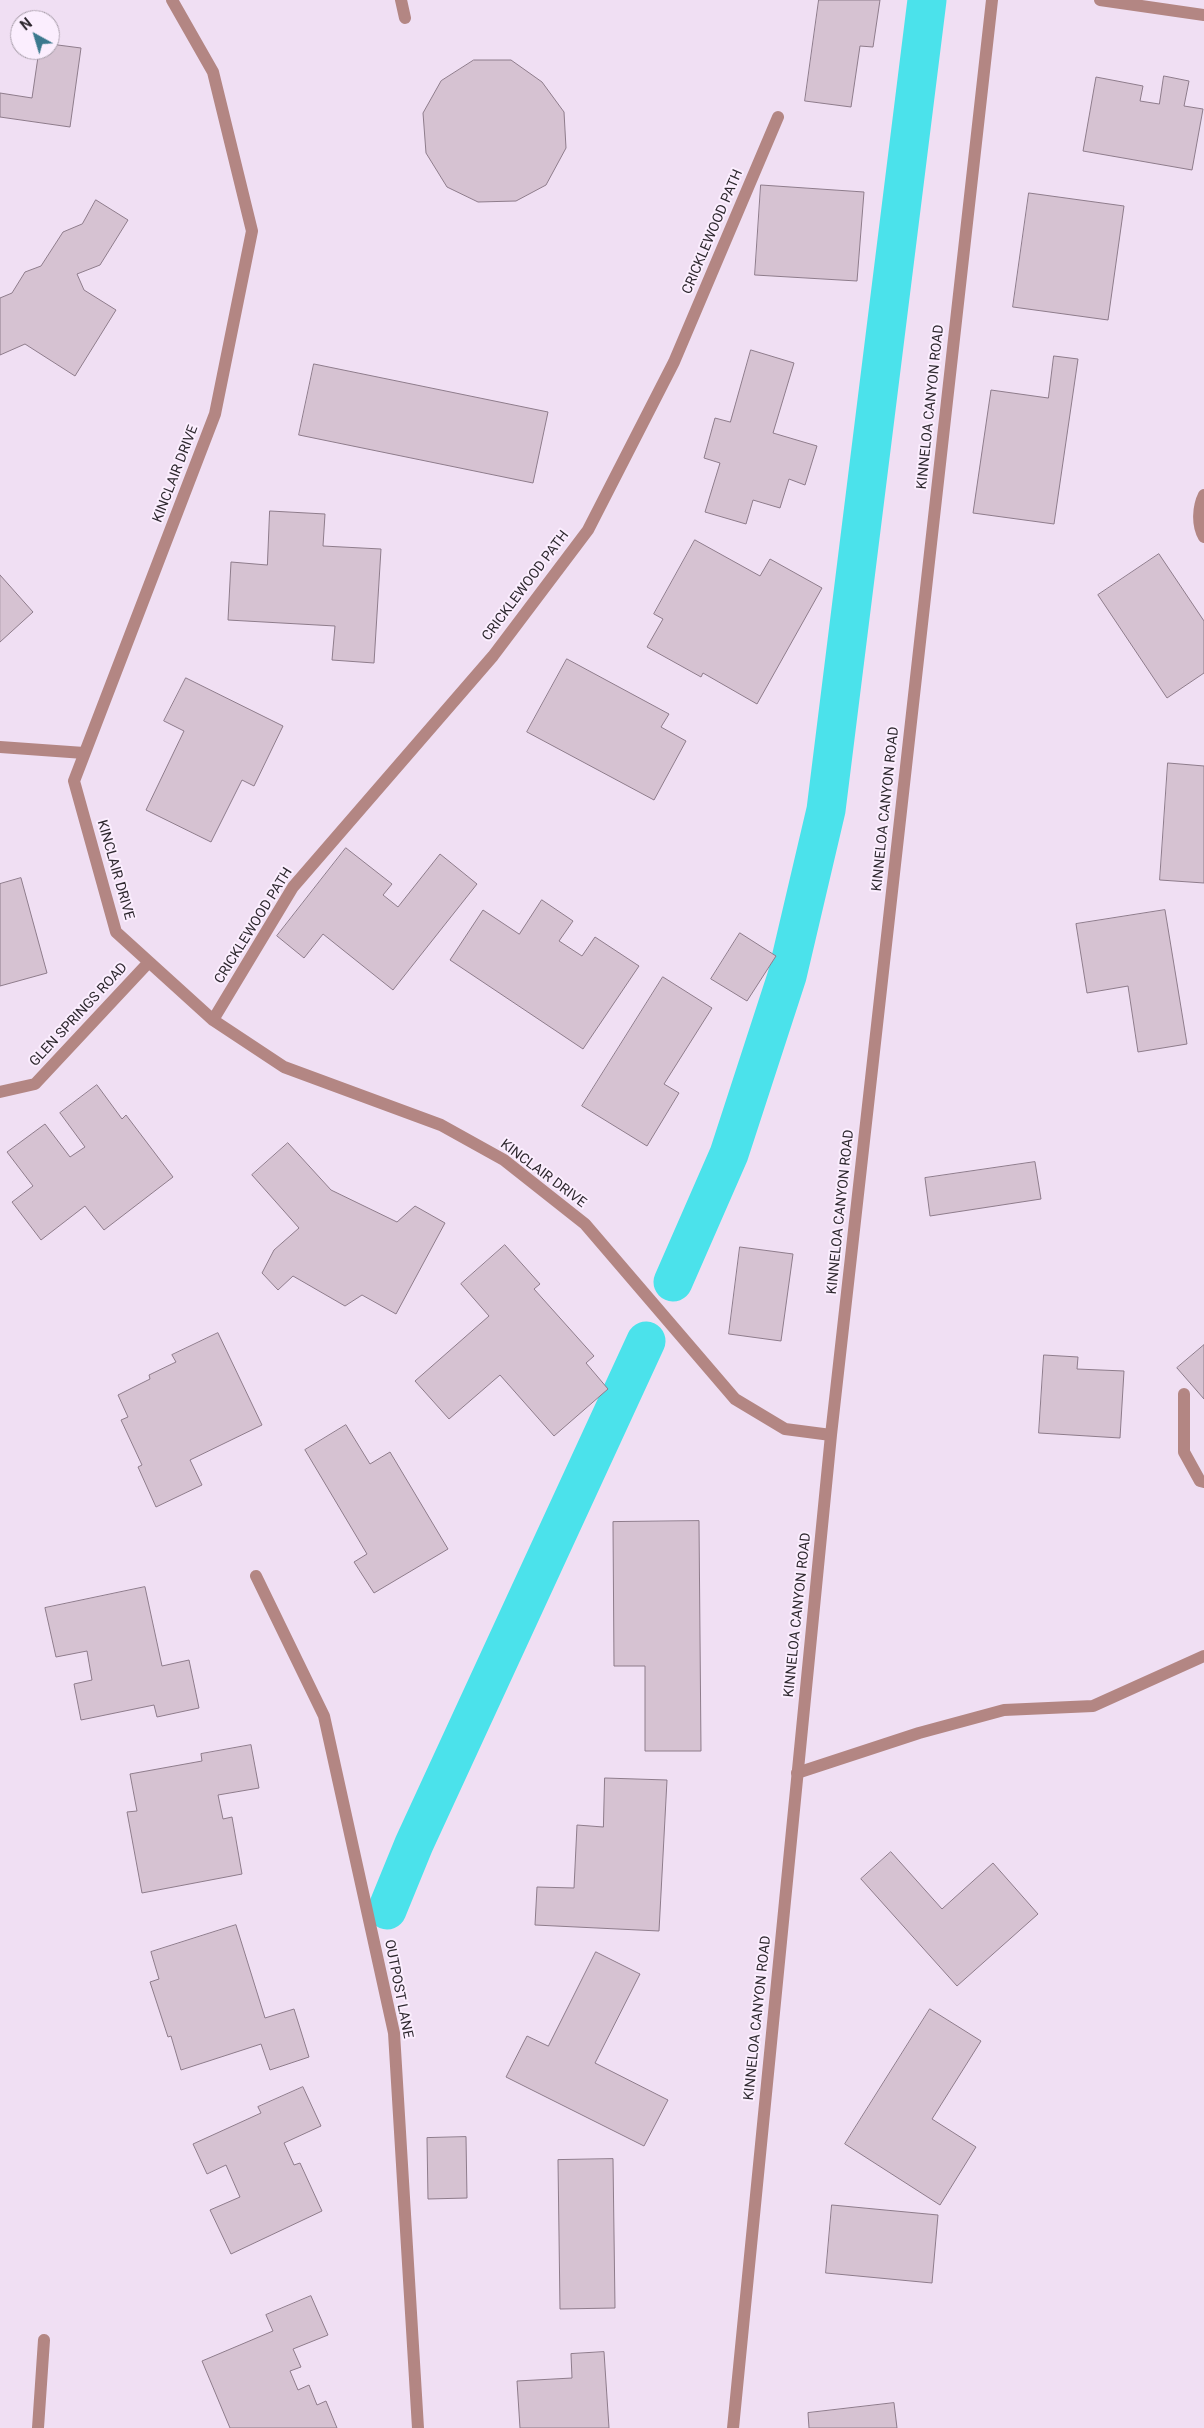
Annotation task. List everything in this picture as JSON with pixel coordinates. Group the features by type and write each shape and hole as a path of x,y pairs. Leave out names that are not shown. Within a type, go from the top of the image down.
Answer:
{"street":[{"name":"KINCLAIR DRIVE","path":"172,0 214,72 252,231 215,414 74,781 116,932 213,1020 284,1067 441,1125 504,1160 586,1224 735,1399 785,1429 831,1435"},
{"path":"401,0 405,18"},
{"name":"KINNELOA CANYON ROAD","path":"733,2428 831,1435 992,0"},
{"path":"1100,0 1204,15"},
{"name":"CRICKLEWOOD PATH","path":"213,1020 293,887 494,656 588,530 674,362 778,117"},
{"path":"1204,495 1200,503 1200,530 1204,537"},
{"path":"0,747 84,753"},
{"name":"GLEN SPRINGS ROAD","path":"0,1092 35,1084 149,962"},
{"path":"1184,1394 1184,1452 1200,1481 1204,1482"},
{"name":"OUTPOST LANE","path":"256,1576 324,1716 394,2033 418,2428"},
{"path":"797,1773 919,1733 1004,1710 1093,1706 1204,1656"},
{"path":"38,2428 44,2340"}],"building":[{"path":"819,0 880,0 873,47 860,46 851,107 805,101"},
{"path":"60,45 81,48 70,127 0,117 0,93 32,98 38,60 60,60"},
{"path":"474,60 511,60 542,82 564,112 566,148 546,185 516,201 478,202 447,187 426,153 423,113 441,81"},
{"path":"1164,76 1189,81 1184,106 1203,109 1192,170 1083,151 1096,77 1143,86 1140,101 1159,104"},
{"path":"761,185 864,192 857,281 755,275"},
{"path":"1029,193 1124,206 1108,320 1013,307"},
{"path":"96,200 128,220 100,265 77,274 84,290 116,310 75,376 25,344 0,355 0,298 12,293 25,272 41,266 63,232 82,224"},
{"path":"751,350 794,363 773,433 817,446 805,485 789,479 780,508 753,500 746,524 705,512 720,463 704,458 715,418 730,422"},
{"path":"1054,356 1078,359 1054,524 973,513 991,390 1048,398"},
{"path":"314,364 548,412 533,483 299,435"},
{"path":"270,511 325,514 323,546 381,549 374,663 332,660 335,626 228,620 231,562 267,565"},
{"path":"695,540 760,576 770,559 822,588 757,704 703,673 701,677 647,647 663,619 654,614"},
{"path":"1159,554 1204,621 1204,673 1167,698 1098,595"},
{"path":"0,575 33,612 0,642"},
{"path":"567,659 669,714 661,727 686,741 654,800 527,732"},
{"path":"186,678 283,726 254,786 242,780 211,842 146,810 184,731 164,721"},
{"path":"1168,763 1204,766 1204,883 1160,880"},
{"path":"346,848 392,884 383,895 398,907 440,854 477,884 393,990 323,934 304,958 277,936"},
{"path":"21,878 47,973 0,986 0,884"},
{"path":"542,900 573,921 559,941 582,956 595,937 639,966 583,1049 450,960 483,910 519,934"},
{"path":"1165,910 1187,1044 1138,1052 1128,986 1087,993 1076,924"},
{"path":"740,933 776,956 747,1001 711,979"},
{"path":"663,977 712,1008 664,1084 679,1093 647,1146 582,1106"},
{"path":"97,1085 122,1119 126,1115 173,1177 104,1230 85,1206 41,1240 12,1202 33,1186 7,1152 45,1124 70,1157 85,1147 60,1113"},
{"path":"288,1143 331,1190 397,1222 415,1206 445,1223 396,1314 362,1295 345,1306 293,1276 278,1290 262,1273 274,1250 299,1228 252,1175"},
{"path":"1035,1162 1041,1199 930,1216 925,1178"},
{"path":"505,1245 540,1284 534,1289 594,1356 586,1363 608,1389 554,1436 500,1375 449,1419 415,1381 489,1316 461,1284"},
{"path":"740,1247 793,1254 781,1341 729,1334"},
{"path":"218,1333 262,1425 190,1460 202,1485 156,1507 138,1467 142,1465 121,1420 128,1417 118,1395 150,1379 149,1375 176,1362 172,1355"},
{"path":"1204,1345 1204,1399 1177,1368"},
{"path":"1044,1355 1078,1357 1077,1369 1124,1371 1120,1438 1039,1433"},
{"path":"346,1425 370,1464 390,1452 448,1549 374,1593 354,1562 367,1554 305,1450"},
{"path":"699,1521 701,1751 645,1751 645,1666 614,1666 613,1522"},
{"path":"145,1587 162,1666 189,1660 199,1708 157,1717 154,1705 81,1720 74,1684 92,1680 87,1651 56,1657 45,1608"},
{"path":"251,1745 259,1788 218,1795 223,1819 232,1817 242,1874 142,1893 127,1812 137,1811 130,1774 202,1761 201,1754"},
{"path":"605,1778 667,1780 659,1931 535,1925 537,1887 574,1888 577,1825 603,1827"},
{"path":"891,1852 942,1909 993,1863 1038,1914 957,1986 861,1879"},
{"path":"236,1925 265,2018 294,2009 309,2057 270,2070 261,2044 181,2070 171,2036 168,2037 150,1982 159,1979 151,1952"},
{"path":"596,1952 640,1974 595,2063 668,2100 644,2146 506,2077 527,2036 548,2046"},
{"path":"930,2009 981,2041 932,2119 976,2147 940,2205 845,2144"},
{"path":"303,2087 321,2126 284,2143 294,2165 300,2163 322,2211 231,2254 210,2210 240,2197 226,2165 207,2174 193,2144 261,2113 258,2107"},
{"path":"466,2137 467,2198 428,2199 427,2138"},
{"path":"613,2159 615,2308 560,2309 558,2160"},
{"path":"832,2205 938,2215 932,2283 826,2273"},
{"path":"311,2296 328,2335 293,2349 301,2367 290,2371 298,2390 309,2385 317,2405 326,2401 337,2428 230,2428 202,2361 273,2331 266,2315"},
{"path":"604,2352 609,2428 520,2428 517,2381 572,2378 571,2354"},
{"path":"894,2403 897,2428 809,2428 808,2413"}],"waterway":[{"path":"673,1282 729,1154 787,976 826,810 927,0"},
{"path":"387,1910 414,1844 646,1341"}]}
